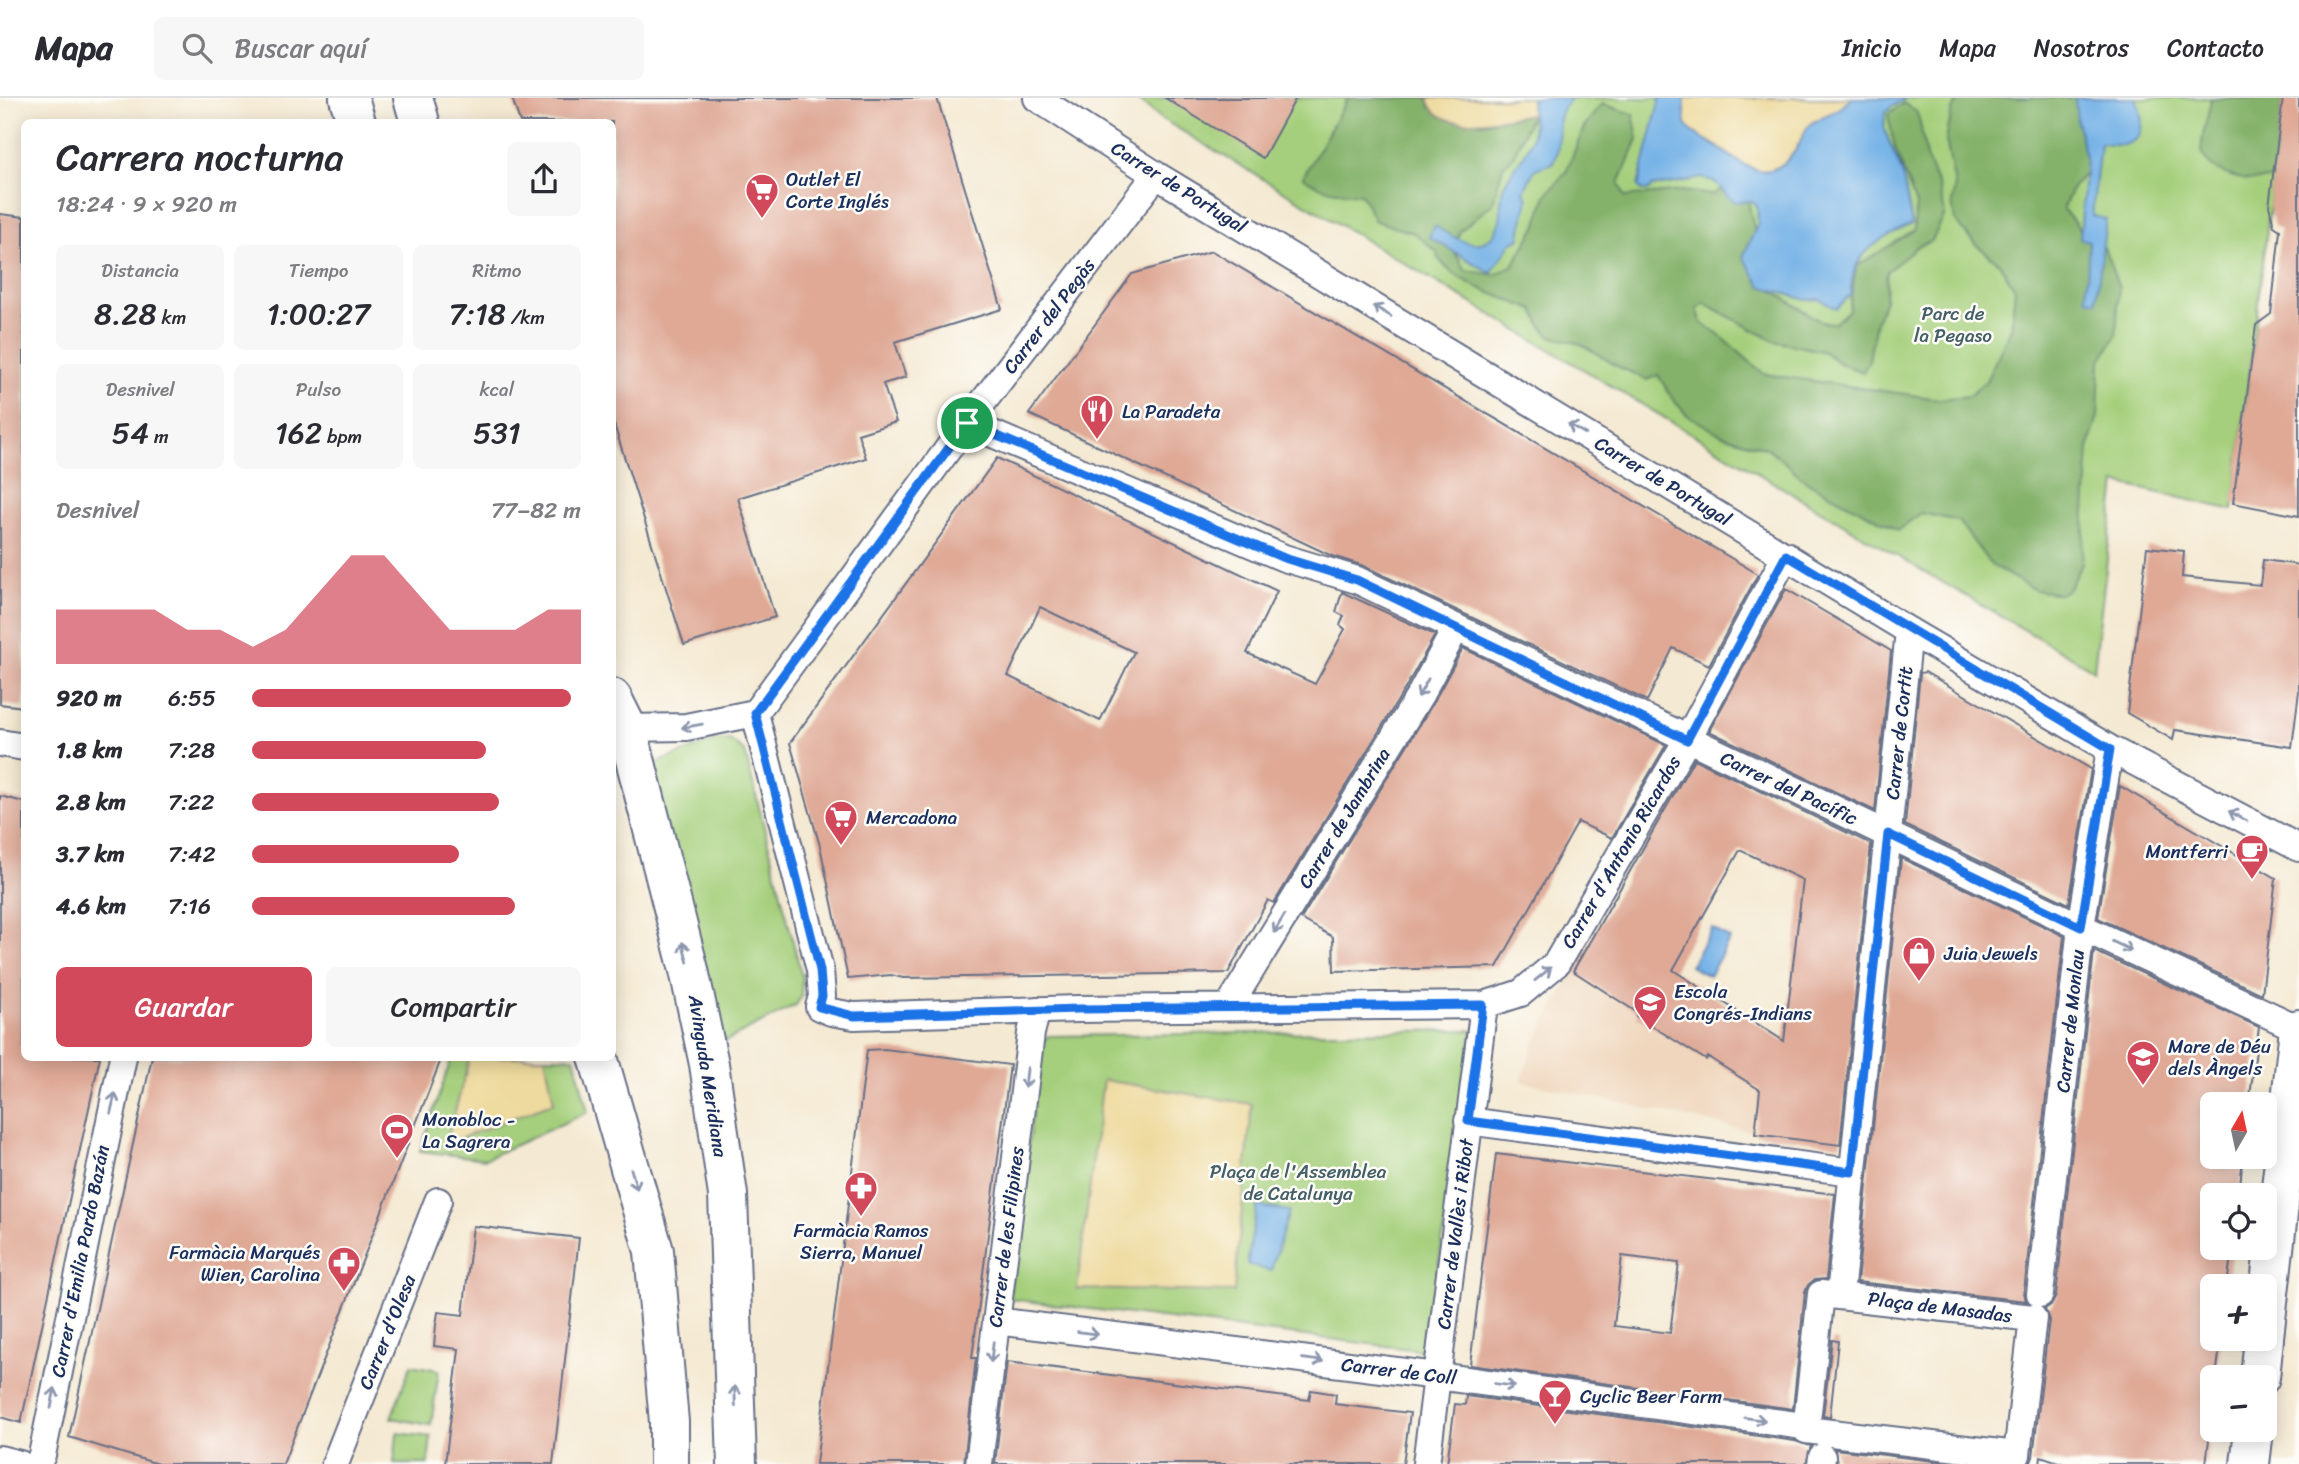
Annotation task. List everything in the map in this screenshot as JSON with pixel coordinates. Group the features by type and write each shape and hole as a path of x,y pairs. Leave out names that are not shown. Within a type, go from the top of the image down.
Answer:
{"main road":[{"path":"349,98 355,119"},
{"path":"413,98 420,119"},
{"name":"Avinguda Meridiana","path":"617,720 689,970 709,1064 727,1195 737,1464"},
{"path":"2271,1274 2299,1029"},
{"path":"599,1061 653,1251 669,1422 669,1464"},
{"path":"2250,1464 2253,1442"}],"street":[{"name":"Carrer de Portugal","path":"1037,98 1156,175 1909,631 2110,749 2299,848"},
{"name":"Carrer del Pegàs","path":"755,713 967,423 1156,175"},
{"name":"Carrer del Pacífic","path":"967,423 1284,558 1357,580 1687,740 2299,1029"},
{"name":"Carrer d'Antonio Ricardos","path":"755,713 820,970 822,996 819,1007 854,1016 1229,1006 1483,1005 1521,993 1556,964 1687,740 1786,555"},
{"name":"Carrer de Jambrina","path":"1229,1006 1420,695 1456,628"},
{"name":"Carrer de Cortit","path":"1840,1294 1909,631"},
{"path":"617,720 686,727 755,713"},
{"path":"0,743 21,746"},
{"name":"Carrer de Monlau","path":"2040,1294 2081,927 2110,749"},
{"name":"Carrer de Vallès i Ribot","path":"1426,1464 1483,1005"},
{"name":"Carrer de les Filipines","path":"979,1464 1031,1033 1037,1010"},
{"name":"Carrer d'Emilia Pardo Bazán","path":"38,1464 122,1061"},
{"path":"1468,1121 1852,1172"},
{"name":"Carrer d'Olesa","path":"335,1464 438,1201"},
{"name":"Plaça de Masadas","path":"1821,1294 1840,1294 2033,1318 2017,1455 1806,1430 1821,1294"},
{"name":"Carrer de Coll","path":"996,1321 1437,1376 1803,1426"},
{"path":"0,1459 20,1464"}],"shaded area":[{"name":"Escola Congrés-Indians","path":"1599,924 1762,1027 1776,1137 1521,1081 1533,1046"}],"green space":[{"name":"Parc de la Pegaso","path":"1136,98 2283,98 2233,510 2116,483 2094,670 1897,556 1162,119"},
{"path":"1348,98 1428,98 1430,107 1481,123 1532,114 1513,157 1503,166 1493,203 1460,231 1454,251 1465,270 1495,275 1513,265 1536,227 1546,195 1566,172 1585,125 1602,104 1633,114 1638,139 1619,183 1625,197 1682,191 1712,195 1725,187 1747,196 1761,261 1771,289 1821,322 1835,323 1849,310 1856,267 1914,230 1916,205 1895,148 1888,115 1903,103 1916,111 1926,157 1939,187 1945,214 1932,241 1916,247 1887,271 1885,300 1876,321 1869,361 1863,372 1843,365 1822,351 1774,341 1704,303 1697,309 1702,323 1764,374 1939,399 1969,396 1986,381 2011,328 2015,289 1999,263 1974,243 1955,220 1952,204 1955,185 1946,140 1952,110 1960,98 2087,98 2086,172 2072,188 2063,209 2083,233 2104,247 2119,288 2116,336 2100,362 2098,416 2089,446 2082,564 2068,589 2060,594 2035,590 1991,565 1958,521 1921,513 1898,530 1807,482 1769,449 1722,435 1687,415 1674,401 1658,375 1647,380 1581,344 1550,336 1540,324 1534,310 1463,280 1450,271 1441,262 1437,252 1414,233 1375,221 1361,194 1323,188 1303,177"},
{"path":"2211,98 2283,98 2274,178 2242,179 2216,170 2207,162 2202,144"},
{"path":"717,740 730,740 745,752 802,977 801,997 796,1005 724,1042 717,1037 651,769 656,763"},
{"name":"Plaça de l'Assemblea de Catalunya","path":"1473,1030 1426,1351 1009,1299 1041,1043 1048,1036"},
{"path":"451,1061 575,1061 588,1112 485,1159 420,1151"},
{"path":"411,1365 439,1370 431,1425 391,1418"},
{"path":"397,1433 431,1437 428,1464 394,1464"}],"sand":[{"path":"1428,98 1531,98 1532,114 1489,121 1457,121 1444,118 1434,110"},
{"path":"1685,98 1852,98 1810,125 1794,153 1782,165 1763,171 1744,164 1690,130 1685,119"},
{"path":"469,1061 546,1061 554,1102 446,1144"},
{"path":"1103,1080 1252,1104 1234,1292 1077,1289"}],"water":[{"path":"1531,98 1572,98 1561,113 1557,154 1553,163 1535,169 1524,191 1528,199 1519,239 1512,242 1491,273 1429,237 1435,226 1453,237 1472,243 1488,240 1495,232 1500,220 1503,188 1531,141"},
{"path":"1660,98 1685,98 1685,119 1690,130 1744,164 1763,171 1782,165 1794,153 1810,125 1852,98 1906,98 1885,114 1884,129 1902,172 1912,224 1869,249 1856,268 1851,294 1836,309 1820,299 1806,300 1761,286 1743,257 1758,223 1757,205 1752,201 1736,202 1714,181 1702,178 1652,187 1648,191 1638,186"},
{"path":"2075,98 2136,98 2142,119 2140,133 2131,142 2123,145 2100,144 2092,216 2106,219 2096,301 2086,299 2089,241 2080,239 2086,158 2077,121"},
{"path":"1712,928 1730,939 1709,976 1690,966"},
{"path":"1257,1206 1289,1211 1271,1271 1247,1264"}],"building":[{"path":"512,98 937,98 1002,309 895,342 906,377 883,384 896,422 858,434 866,458 738,498 775,617 684,645 616,431 616,119 519,119"},
{"path":"1165,98 1296,98 1263,158"},
{"path":"2283,98 2299,98 2299,516 2233,503 2256,325 2271,314 2280,230 2274,226 2269,206"},
{"path":"0,214 21,217 21,707 0,704"},
{"path":"1212,251 1758,574 1709,665 1673,648 1647,701 1364,566 1332,556 1029,414 1132,274"},
{"path":"997,458 1277,591 1247,653 1315,684 1345,629 1340,625 1344,616 1336,612 1342,592 1435,635 1274,903 1268,900 1228,973 903,978 891,975 848,979 820,846 790,743","holes":["1040,607 1134,652 1100,721 1008,676"]},
{"path":"2147,547 2184,551 2182,577 2260,585 2263,560 2299,565 2299,691 2292,747 2175,730 2173,740 2127,713"},
{"path":"1786,589 1891,651 1875,811 1709,731"},
{"path":"1463,648 1666,745 1612,838 1578,822 1497,967 1334,971 1333,937 1301,919 1433,703"},
{"path":"1925,672 2091,769 2069,904 1905,825 1920,673"},
{"path":"1694,759 1871,844 1840,1145 1755,1134 1760,1090 1636,1016 1638,1013 1573,971","holes":["1740,850 1803,880 1784,1041 1673,970"]},
{"path":"2120,786 2276,878 2262,994 2098,918"},
{"path":"0,796 21,801 21,1061 99,1061 21,1423 0,1417"},
{"path":"1901,858 2064,936 2024,1292 2026,1301 1857,1282"},
{"path":"2094,951 2259,1027 2251,1092 2200,1092 2200,1169 2242,1169 2240,1183 2200,1183 2200,1260 2230,1260 2229,1274 2200,1274 2200,1351 2219,1351 2218,1365 2200,1365 2200,1442 2209,1442 2206,1464 2064,1464 2041,1456 2040,1464 2030,1464 2049,1320 2045,1309 2052,1304 2056,1296"},
{"path":"885,1049 1010,1065 972,1358 976,1358 964,1464 816,1464 867,1050"},
{"path":"151,1061 440,1061 283,1464 158,1464 69,1437"},
{"path":"1496,1154 1835,1194 1826,1279 1814,1280 1805,1292 1793,1409 1470,1365","holes":["1622,1256 1679,1263 1670,1333 1614,1326"]},
{"path":"473,1226 579,1238 553,1464 445,1464 459,1349 434,1346 436,1325 438,1312 463,1315"},
{"path":"1832,1340 1838,1341 1830,1417 1823,1416"},
{"path":"1007,1362 1309,1400 1311,1390 1336,1394 1335,1404 1410,1413 1403,1464 995,1464"},
{"path":"1466,1396 1795,1441 1811,1446 1806,1464 1447,1464 1455,1404 1465,1405"},
{"path":"1835,1449 1959,1464 1837,1464"}],"place":[{"name":"Outlet El Corte Inglés","path":"762,220"},
{"name":"La Paradeta","path":"1097,441"},
{"name":"Mercadona","path":"841,847"},
{"name":"Montferri","path":"2252,881"},
{"name":"Juia Jewels","path":"1919,983"},
{"name":"Escola Congrés-Indians","path":"1650,1032"},
{"name":"Mare de Déu dels Àngels","path":"2143,1087"},
{"name":"Monobloc - La Sagrera","path":"397,1160"},
{"name":"Farmàcia Ramos Sierra, Manuel","path":"861,1218"},
{"name":"Farmàcia Marqués Wien, Carolina","path":"344,1293"},
{"name":"Cyclic Beer Farm","path":"1555,1426"}],"route":[{"path":"967,423 1284,558 1357,580 1687,740 1786,555 2110,749 2081,927 1888,834 1852,1172 1468,1121 1483,1005 1451,1003 1078,1009 854,1016 819,1007 822,996 820,970 755,713 967,423"}]}
